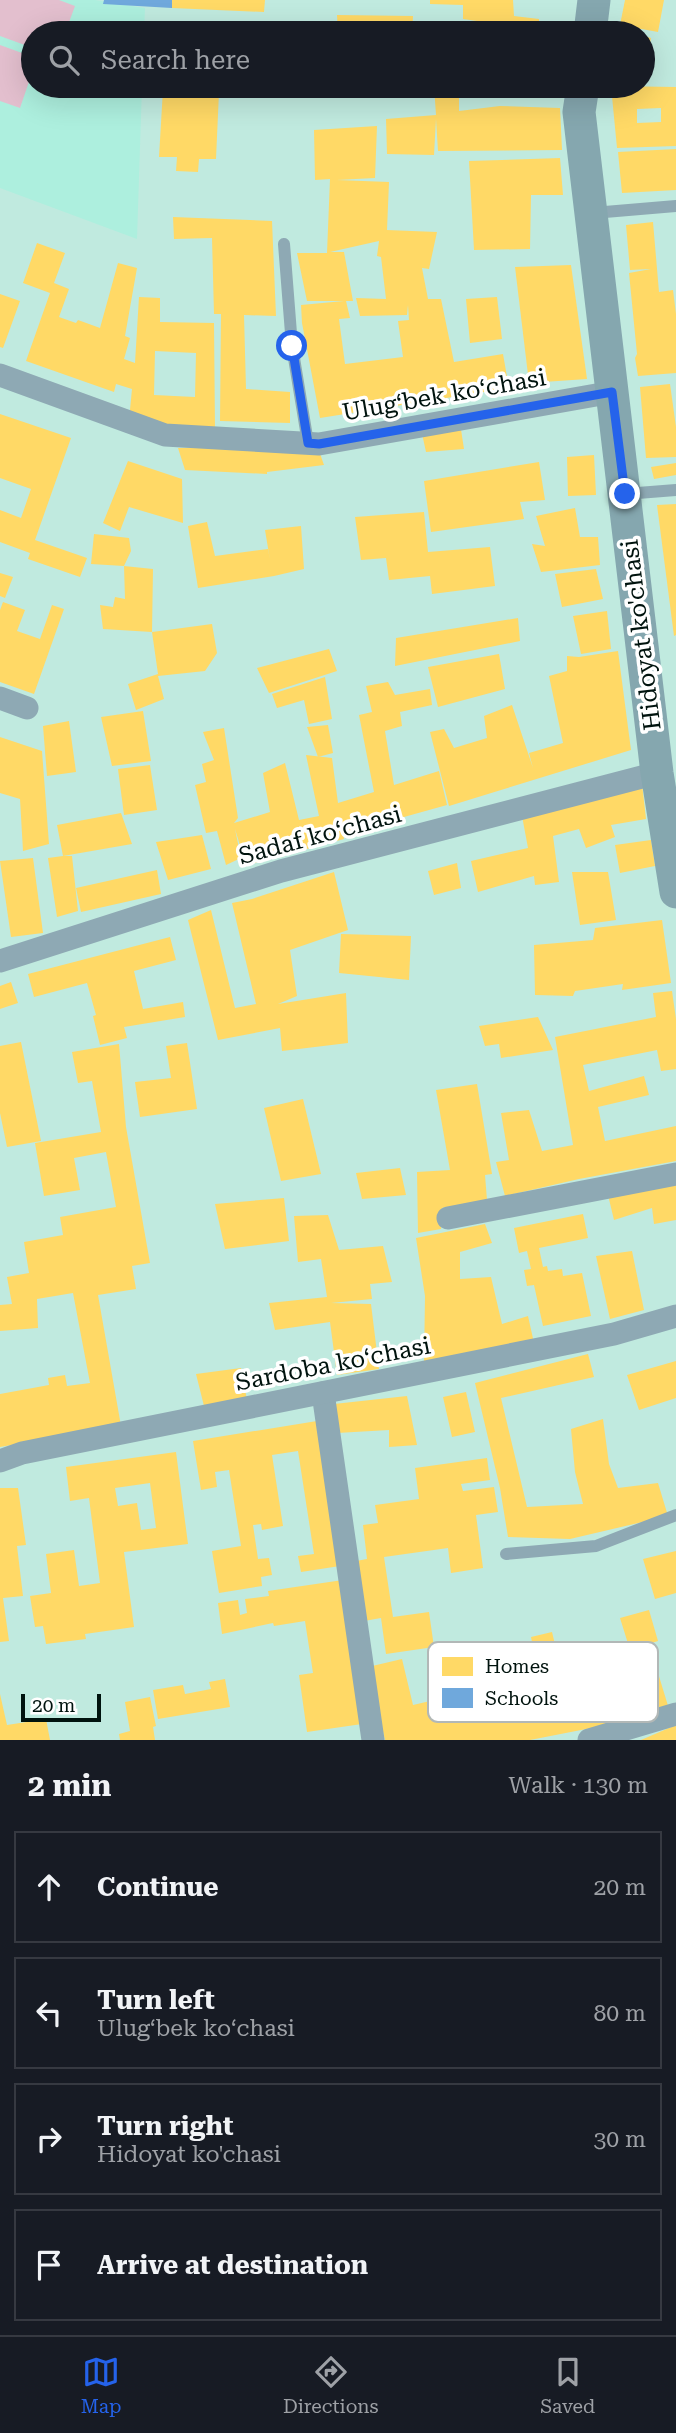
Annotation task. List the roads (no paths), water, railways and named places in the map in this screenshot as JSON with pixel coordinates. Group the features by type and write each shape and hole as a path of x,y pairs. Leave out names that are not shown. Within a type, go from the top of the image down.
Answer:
{"street":[{"path":"591,21 594,0"},
{"name":"Hidoyat ko'chasi","path":"581,98 579,112 657,773 676,892"},
{"name":"Ulugʻbek koʻchasi","path":"0,375 165,435 319,444 612,392"},
{"path":"0,698 27,708"},
{"name":"Sadaf koʻchasi","path":"0,961 281,871 657,773"},
{"path":"448,1218 676,1174"},
{"name":"Sardoba koʻchasi","path":"0,1461 22,1453 614,1334 676,1316"},
{"path":"323,1393 373,1740"},
{"path":"658,1719 676,1714"},
{"path":"589,1740 649,1722"}],"lane":[{"path":"592,213 676,206"},
{"path":"284,244 292,346 308,443"},
{"path":"625,494 676,490"},
{"path":"506,1554 596,1546 676,1515"}]}
